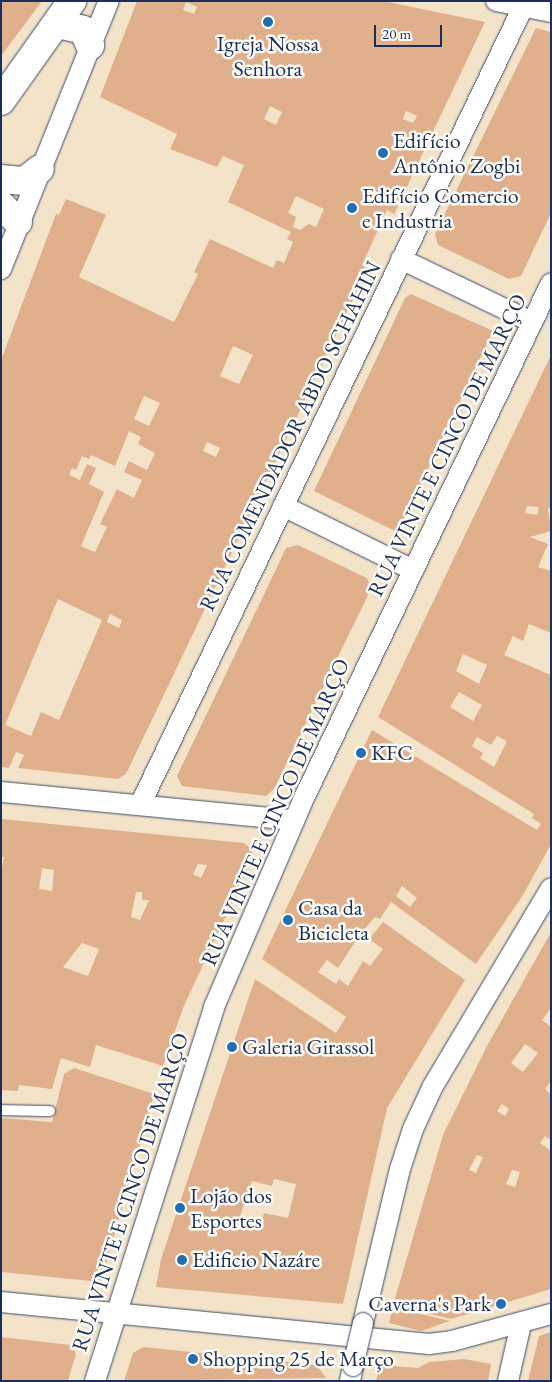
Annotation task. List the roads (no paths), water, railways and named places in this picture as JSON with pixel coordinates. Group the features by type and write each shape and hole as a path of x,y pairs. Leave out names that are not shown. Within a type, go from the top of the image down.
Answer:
{"street":[{"path":"1,269 10,214 40,169 109,1"},
{"path":"496,1 551,12"},
{"name":"RUA COMENDADOR ABDO SCHAHIN","path":"140,805 522,6"},
{"path":"1,100 65,12 83,30 90,45"},
{"path":"1,179 25,181 40,169"},
{"path":"401,259 532,322"},
{"name":"RUA VINTE E CINCO DE MARÇO","path":"94,1381 214,1007 294,820 551,283"},
{"path":"283,506 413,570"},
{"path":"1,792 294,820"},
{"path":"351,1374 400,1170 413,1129 433,1086 551,888"},
{"path":"1,1302 429,1344 452,1342 551,1314"},
{"path":"508,1381 521,1324"}],"lane":[{"path":"1,1110 50,1110"}],"place":[{"name":"Igreja Nossa Senhora","path":"268,22"},
{"name":"Edifício Antônio Zogbi","path":"383,153"},
{"name":"Edifício Comercio e Industria","path":"352,208"},
{"name":"KFC","path":"361,753"},
{"name":"Casa da Bicicleta","path":"288,920"},
{"name":"Galeria Girassol","path":"232,1047"},
{"name":"Lojão dos Esportes","path":"180,1208"},
{"name":"Edificio Nazáre","path":"182,1260"},
{"name":"Caverna's Park","path":"501,1304"},
{"name":"Shopping 25 de Março","path":"193,1359"}]}
